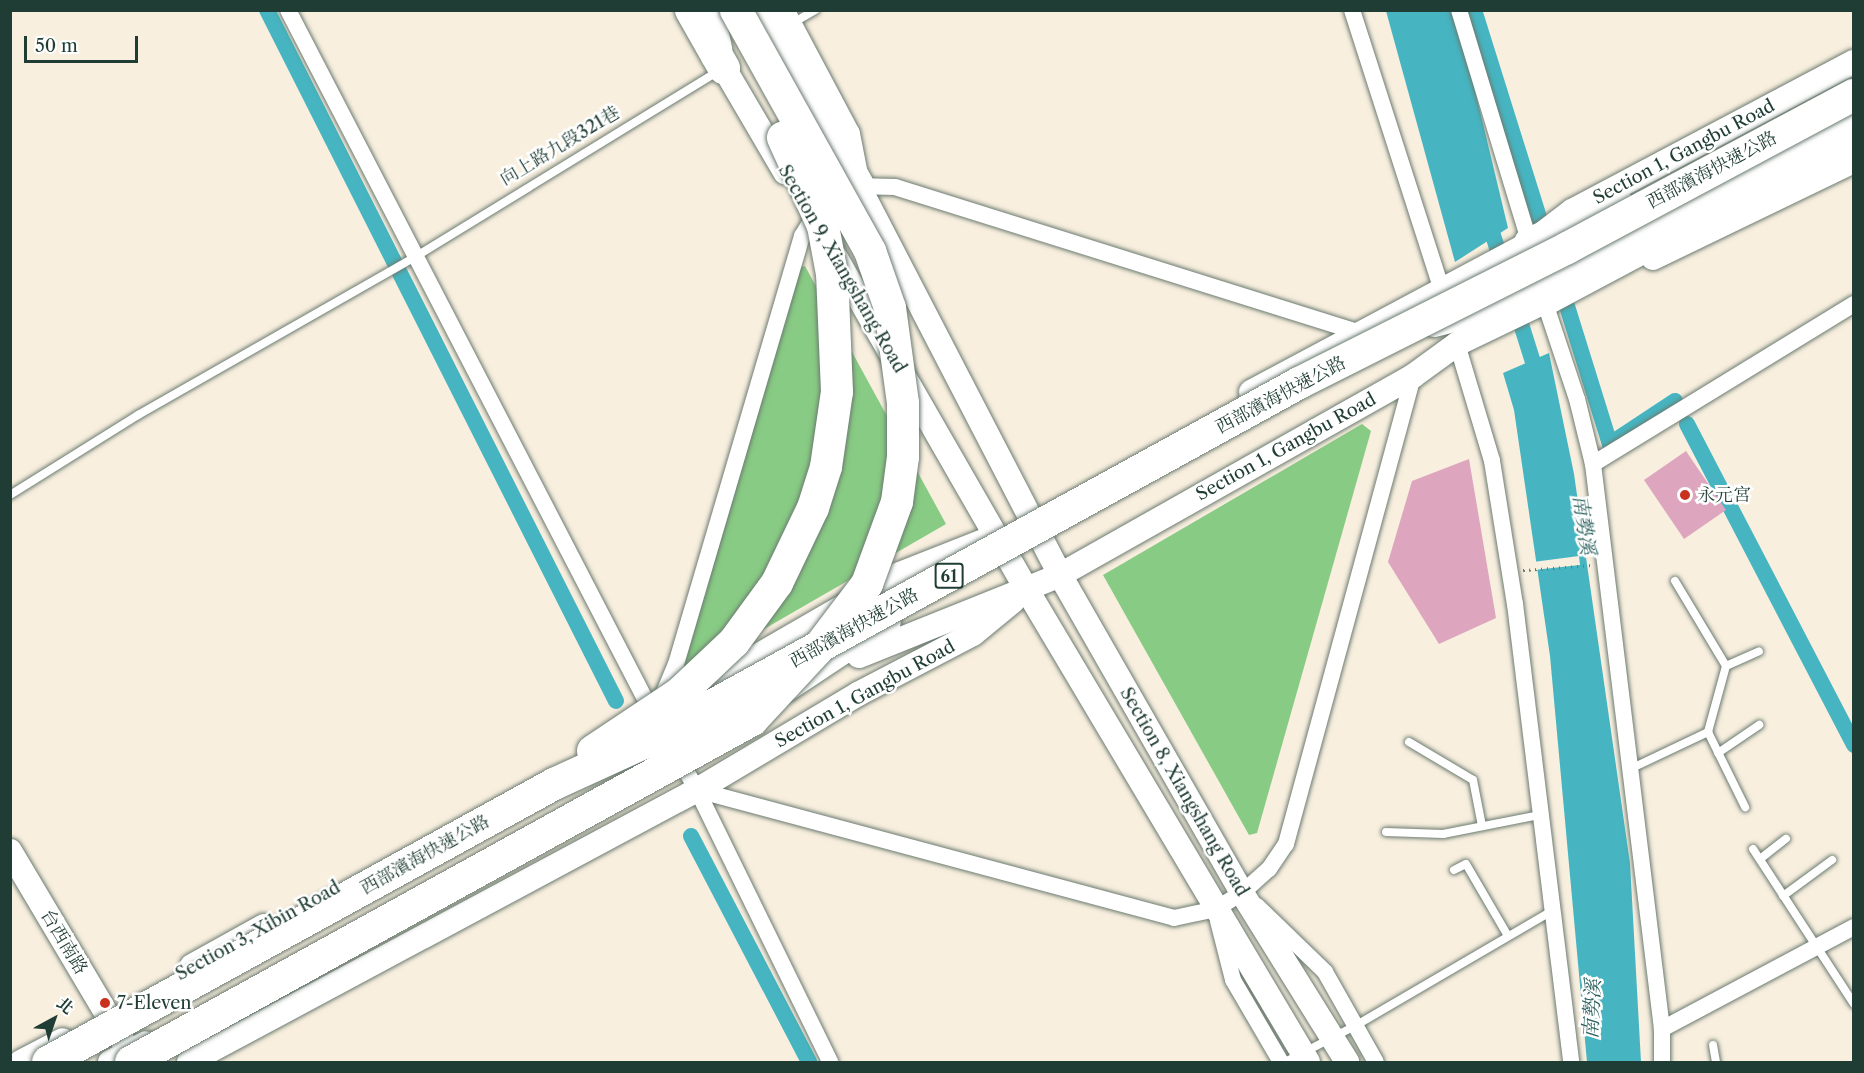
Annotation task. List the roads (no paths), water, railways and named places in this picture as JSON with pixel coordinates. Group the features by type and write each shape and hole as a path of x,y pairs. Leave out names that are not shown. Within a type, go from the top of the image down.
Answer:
{"highway":[{"path":"691,10 759,43 858,185"},
{"path":"554,784 613,735 680,693 734,642 777,583 813,508 826,467 837,392 832,274 823,226 795,160 712,10"},
{"path":"127,1060 752,720 817,650 867,584 897,502 903,457 903,403 890,308 870,250 736,10"},
{"path":"759,43 760,10"},
{"path":"1530,243 1624,206 1854,82"},
{"name":"西部濱海快速公路","path":"48,1062 554,784 644,743 1299,383 1567,248 1854,94"},
{"name":"西部濱海快速公路","path":"88,1062 416,882 1854,110"},
{"path":"1544,300 1854,135"}],"street":[{"path":"288,10 654,716 697,790 830,1062"},
{"name":"Section 9, Xiangshang Road","path":"677,10 698,44 759,43 812,217 996,536"},
{"path":"712,10 759,43"},
{"path":"727,10 759,43"},
{"path":"1352,10 1440,288"},
{"path":"1459,10 1530,243"},
{"name":"Section 1, Gangbu Road","path":"675,753 817,673 913,605 996,536 1029,516 1358,332 1530,243 1572,211 1854,62"},
{"name":"Section 1, Gangbu Road","path":"1358,332 1399,335 1482,313 1854,115"},
{"name":"Section 1, Gangbu Road","path":"817,673 1060,575 1413,376 1458,344 1544,300 1627,271 1854,161"},
{"path":"654,716 676,664 801,236 812,217 833,192 858,185 895,187 1358,332"},
{"path":"858,185 1029,516"},
{"name":"Section 1, Gangbu Road","path":"1544,300 1580,269 1668,215"},
{"path":"1544,300 1577,399 1593,464 1627,770 1662,1029 1662,1062"},
{"path":"1593,464 1854,304"},
{"path":"1458,344 1492,461 1510,571 1571,1062"},
{"path":"189,1062 697,790 1174,918 1215,909 1242,893 1269,869 1286,844 1413,376"},
{"name":"Section 8, Xiangshang Road","path":"1029,516 1060,575 1242,893 1347,1062"},
{"name":"Section 1, Gangbu Road","path":"654,716 900,574 996,536"},
{"name":"Section 8, Xiangshang Road","path":"996,536 1215,909 1294,1060"},
{"name":"Section 1, Gangbu Road","path":"697,790 858,694 973,634 1027,590"},
{"name":"Section 3, Xibin Road","path":"21,1062 108,1015 225,946 654,716"},
{"path":"127,1060 675,753"},
{"name":"台西南路","path":"10,851 108,1015 127,1060"},
{"path":"1242,893 1301,945 1325,972 1376,1062"},
{"path":"1662,1029 1854,927"}],"lane":[{"name":"向上路九段321巷","path":"10,495 148,410 415,257 815,10"},
{"path":"1675,581 1726,666 1708,732 1745,807"},
{"path":"1726,666 1759,651"},
{"path":"1718,753 1759,725"},
{"path":"1627,770 1708,732"},
{"path":"1409,742 1473,780 1482,826"},
{"path":"1386,832 1443,834 1540,815"},
{"path":"1760,859 1786,839"},
{"path":"1753,849 1854,1004"},
{"path":"1783,896 1832,860"},
{"path":"1454,870 1466,864 1508,936"},
{"path":"1294,1060 1552,910"},
{"path":"1713,1045 1716,1062"}],"water":[{"path":"1386,11 1456,11 1508,228 1455,262"},
{"path":"1549,353 1574,474 1630,863 1641,1062 1587,1062 1550,656 1514,410 1503,373"}],"waterway":[{"path":"267,10 616,701"},
{"path":"1474,10 1541,224"},
{"name":"南勢溪","path":"1487,217 1504,269"},
{"path":"1566,303 1610,444 1675,401"},
{"name":"南勢溪","path":"1515,305 1539,381"},
{"path":"1687,424 1854,745"},
{"path":"691,836 809,1062"}],"place":[{"name":"永元宮","path":"1685,495"},
{"name":"7-Eleven","path":"105,1003"}]}
